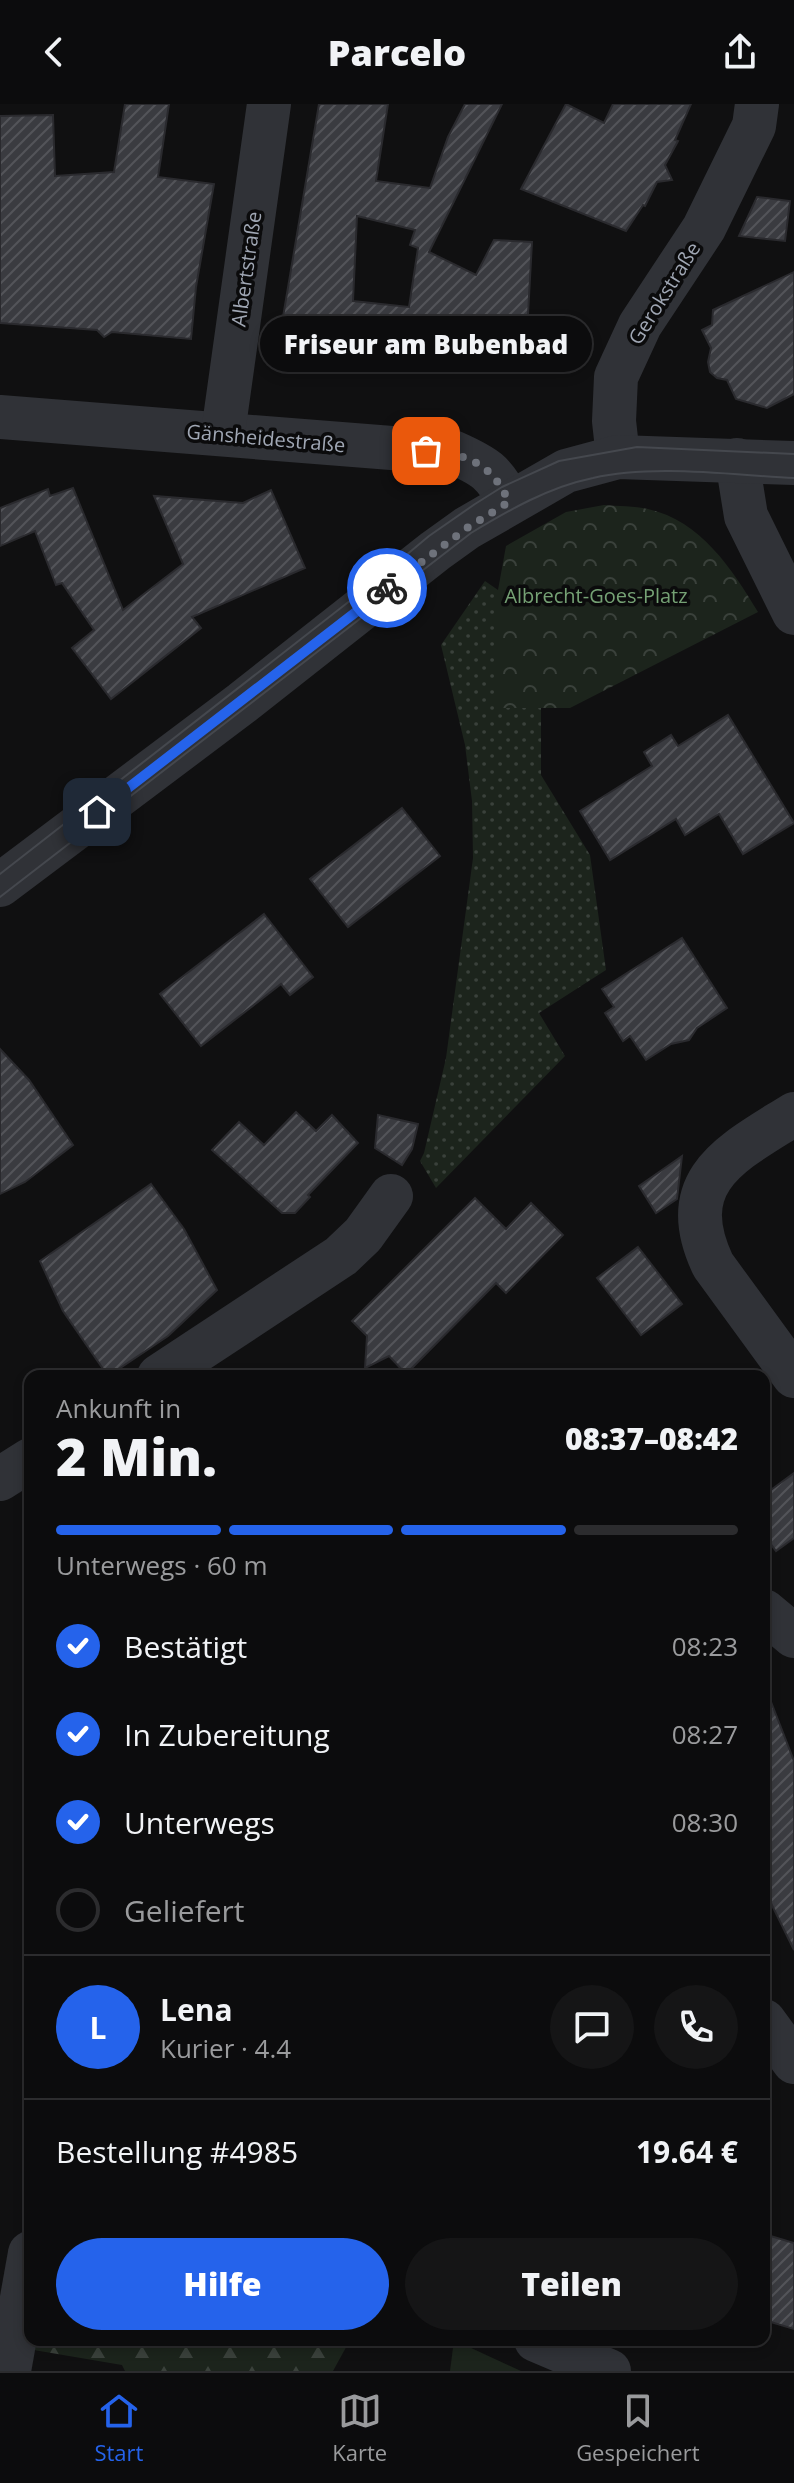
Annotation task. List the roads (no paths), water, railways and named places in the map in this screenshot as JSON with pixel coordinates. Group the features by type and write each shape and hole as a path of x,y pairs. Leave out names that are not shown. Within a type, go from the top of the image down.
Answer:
{"street":[{"name":"Albertstraße","path":"223,433 269,104"},
{"name":"Gerokstraße","path":"618,457 614,421 616,377 640,325 704,228 754,126 757,104"},
{"name":"Gänsheidestraße","path":"0,417 455,453 486,467 509,502"},
{"path":"0,885 242,703 435,551 509,502 566,471 618,457 794,463"},
{"path":"737,460 746,516 794,613"},
{"path":"794,1114 729,1155 715,1170 701,1207 700,1227 704,1247 713,1265 794,1376"},
{"path":"168,1370 341,1256 363,1235 391,1196"},
{"path":"0,1479 24,1464"},
{"path":"0,1489 24,1495"},
{"path":"770,1616 794,1636"},
{"path":"770,2029 794,2062"},
{"path":"9,2371 24,2287"},
{"path":"550,2346 609,2371"}],"tram line":[{"path":"0,874 429,536 502,487 559,461 637,447 794,454"},
{"path":"0,897 471,533 515,508 561,487 616,474 693,472 794,478"}],"place":[{"name":"Friseur am Bubenbad","path":"426,451"}],"park label":[{"name":"Albrecht-Goes-Platz","path":"596,595"}]}
